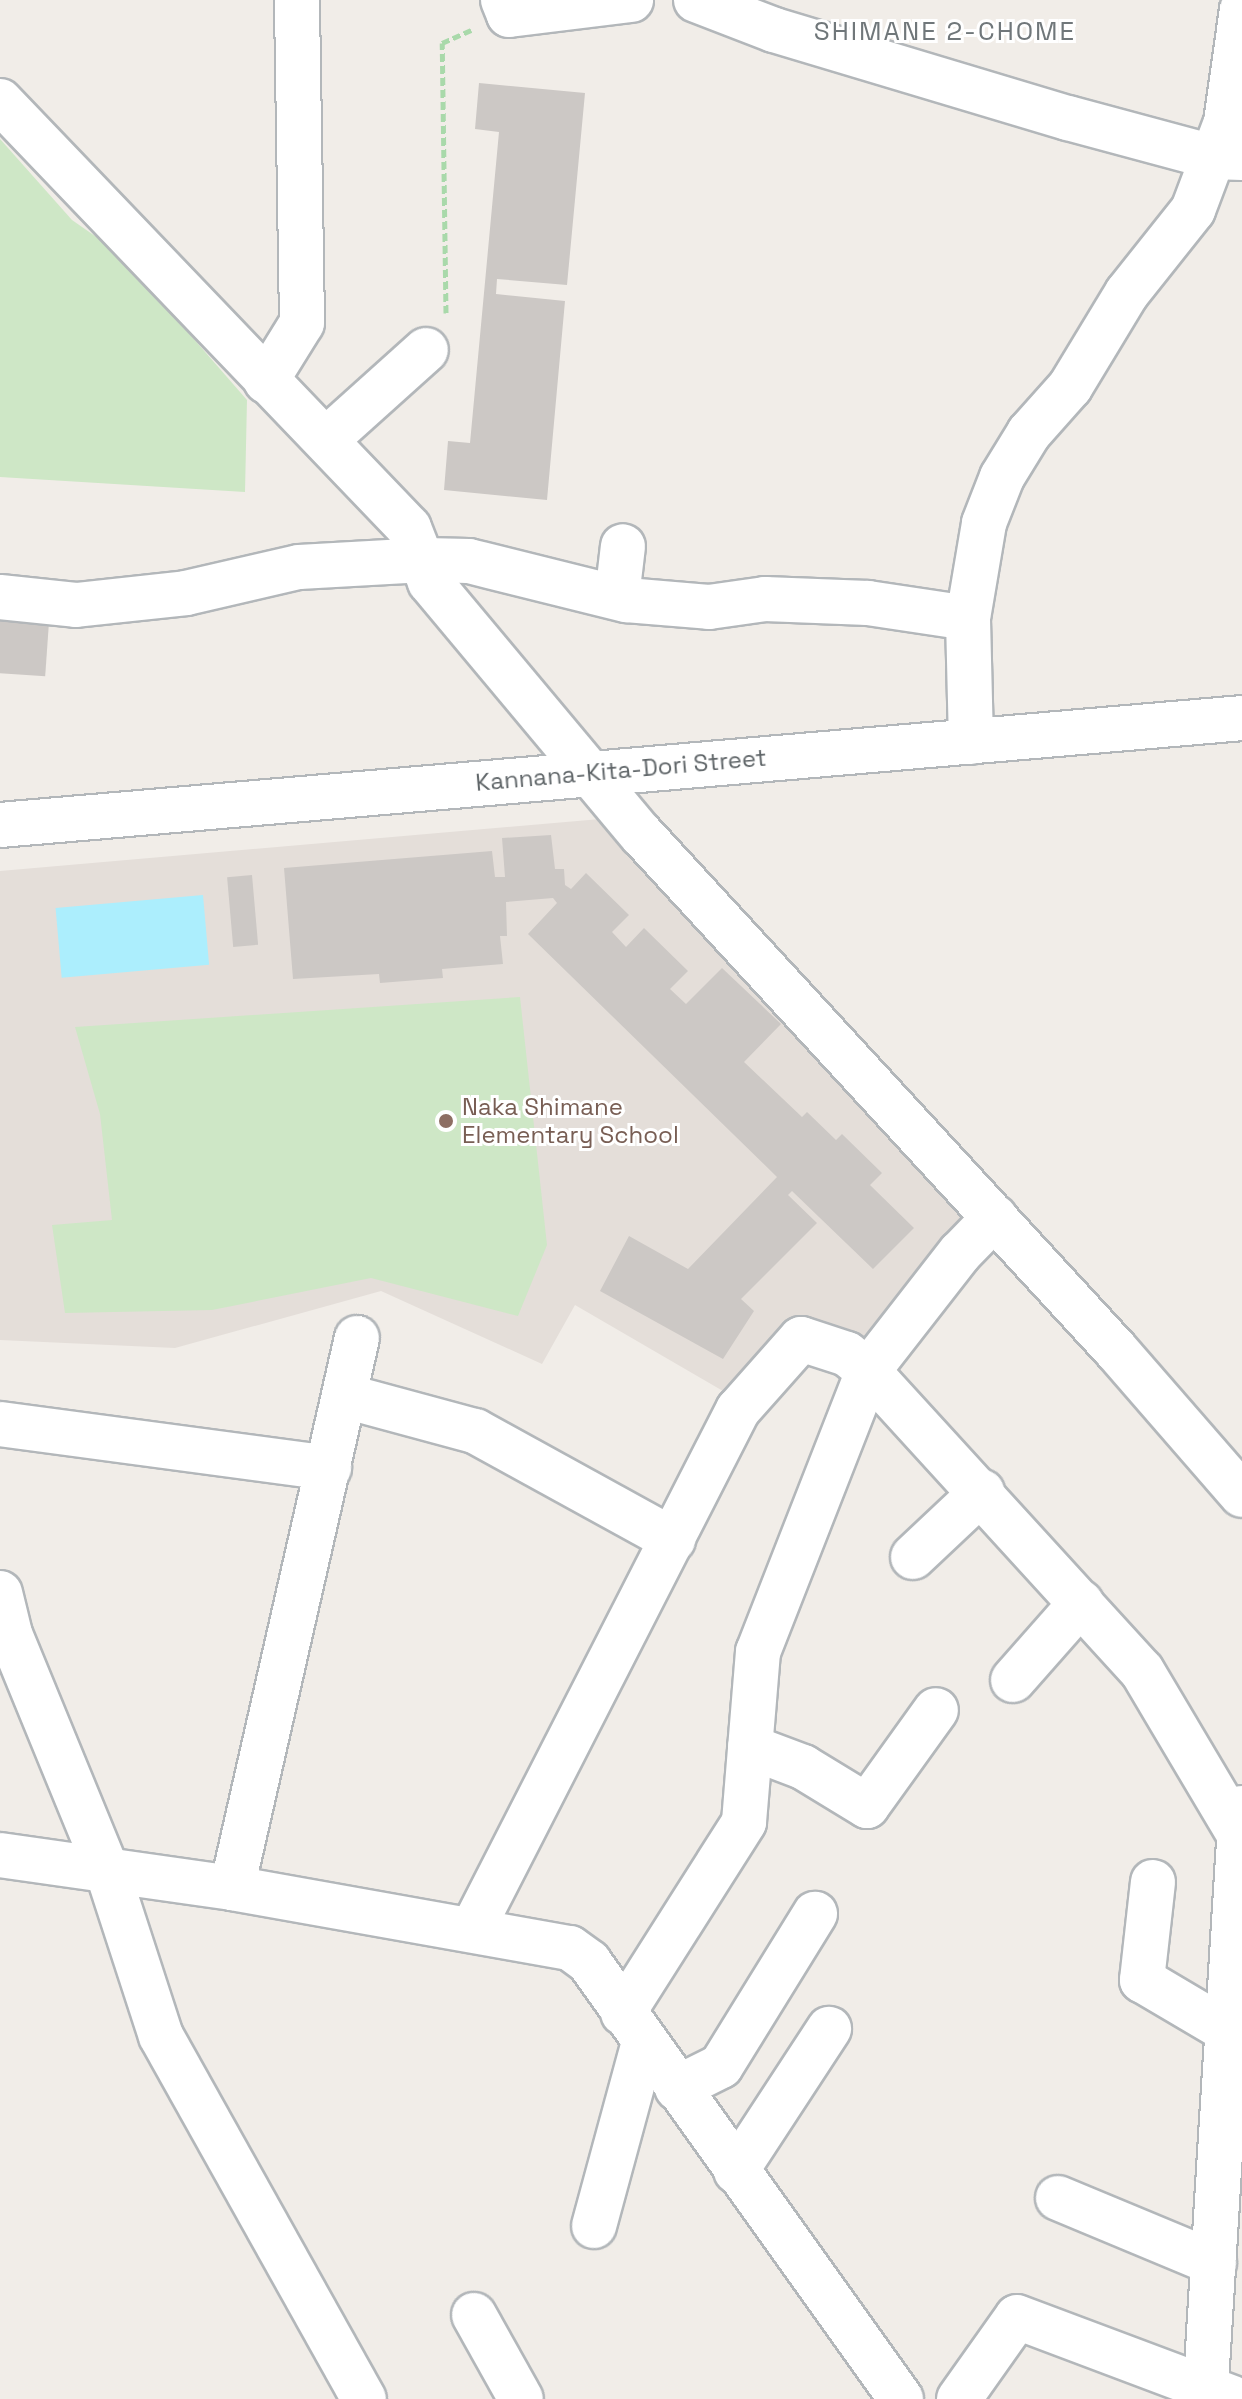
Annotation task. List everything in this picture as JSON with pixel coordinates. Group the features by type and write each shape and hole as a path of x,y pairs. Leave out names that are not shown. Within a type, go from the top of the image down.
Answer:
{"street":[{"path":"266,381 302,323 297,0"},
{"path":"506,7 631,0"},
{"path":"696,0 778,15 1227,158"},
{"path":"971,742 968,618 984,523 1002,477 1029,433 1070,387 1127,293 1193,210 1227,158 1226,122 1242,9"},
{"path":"0,101 409,528 430,582 730,935 995,1217 1242,1495"},
{"path":"327,439 426,350"},
{"path":"617,597 623,546"},
{"path":"0,597 76,605 186,593 299,567 424,560 469,561 617,597 709,607 765,599 868,603 968,618"},
{"name":"Kannana-Kita-Dori Street","path":"0,825 1242,718"},
{"path":"594,2226 634,2028 744,1822 758,1652 868,1371 960,1253 995,1217"},
{"path":"232,1888 357,1338"},
{"path":"473,1928 738,1410 801,1339 847,1354 868,1371 982,1492 1142,1671 1240,1836"},
{"path":"345,1396 475,1431 673,1540"},
{"path":"0,1424 329,1468"},
{"path":"913,1557 982,1492"},
{"path":"0,1593 10,1634 108,1873 161,2036 364,2399"},
{"path":"1013,1680 1081,1603"},
{"path":"750,1747 803,1767 867,1806 936,1710"},
{"path":"959,2399 1017,2317 1215,2396 1214,2263 1233,2134 1230,2032 1240,1892 1242,1790"},
{"path":"0,1855 108,1873 232,1888 473,1928 570,1948 589,1962 901,2399"},
{"path":"1153,1882 1142,1980 1230,2032"},
{"path":"677,2088 721,2066 815,1914"},
{"path":"736,2171 829,2029"},
{"path":"1058,2198 1214,2263"},
{"path":"474,2315 524,2392"}],"path":[{"path":"426,350 438,350 446,339 442,43 506,7"}],"shaded area":[{"name":"Naka Shimane Elementary School","path":"612,818 968,1209 967,1228 871,1350 799,1325 735,1398 575,1305 542,1364 381,1291 175,1348 0,1340 0,871"}],"green space":[{"path":"0,139 72,220 118,252 247,400 245,492 0,477"},
{"path":"520,997 547,1245 518,1316 371,1278 212,1310 65,1313 52,1225 112,1220 100,1114 75,1027"}],"water":[{"path":"203,895 209,965 62,978 56,908"}],"building":[{"path":"479,83 585,93 567,285 497,279 496,294 565,301 547,500 444,490 448,441 470,443 499,132 475,129"},
{"path":"0,620 49,623 45,676 0,673"},
{"path":"551,835 555,869 564,869 565,885 571,889 586,873 629,915 612,932 626,947 644,928 688,971 670,989 686,1004 722,968 781,1024 744,1062 802,1117 807,1112 836,1140 842,1134 882,1173 870,1185 914,1228 873,1269 792,1191 788,1195 817,1223 741,1299 754,1311 723,1359 600,1291 629,1236 688,1269 777,1177 528,934 557,903 553,898 506,902 507,936 500,936 503,964 442,969 443,978 380,983 379,974 293,979 284,868 492,851 495,877 505,877 502,838"},
{"path":"252,875 258,945 233,947 227,877"}],"place":[{"name":"Naka Shimane Elementary School","path":"446,1121"}],"district":[{"name":"SHIMANE 2-CHOME","path":"945,32"}]}
